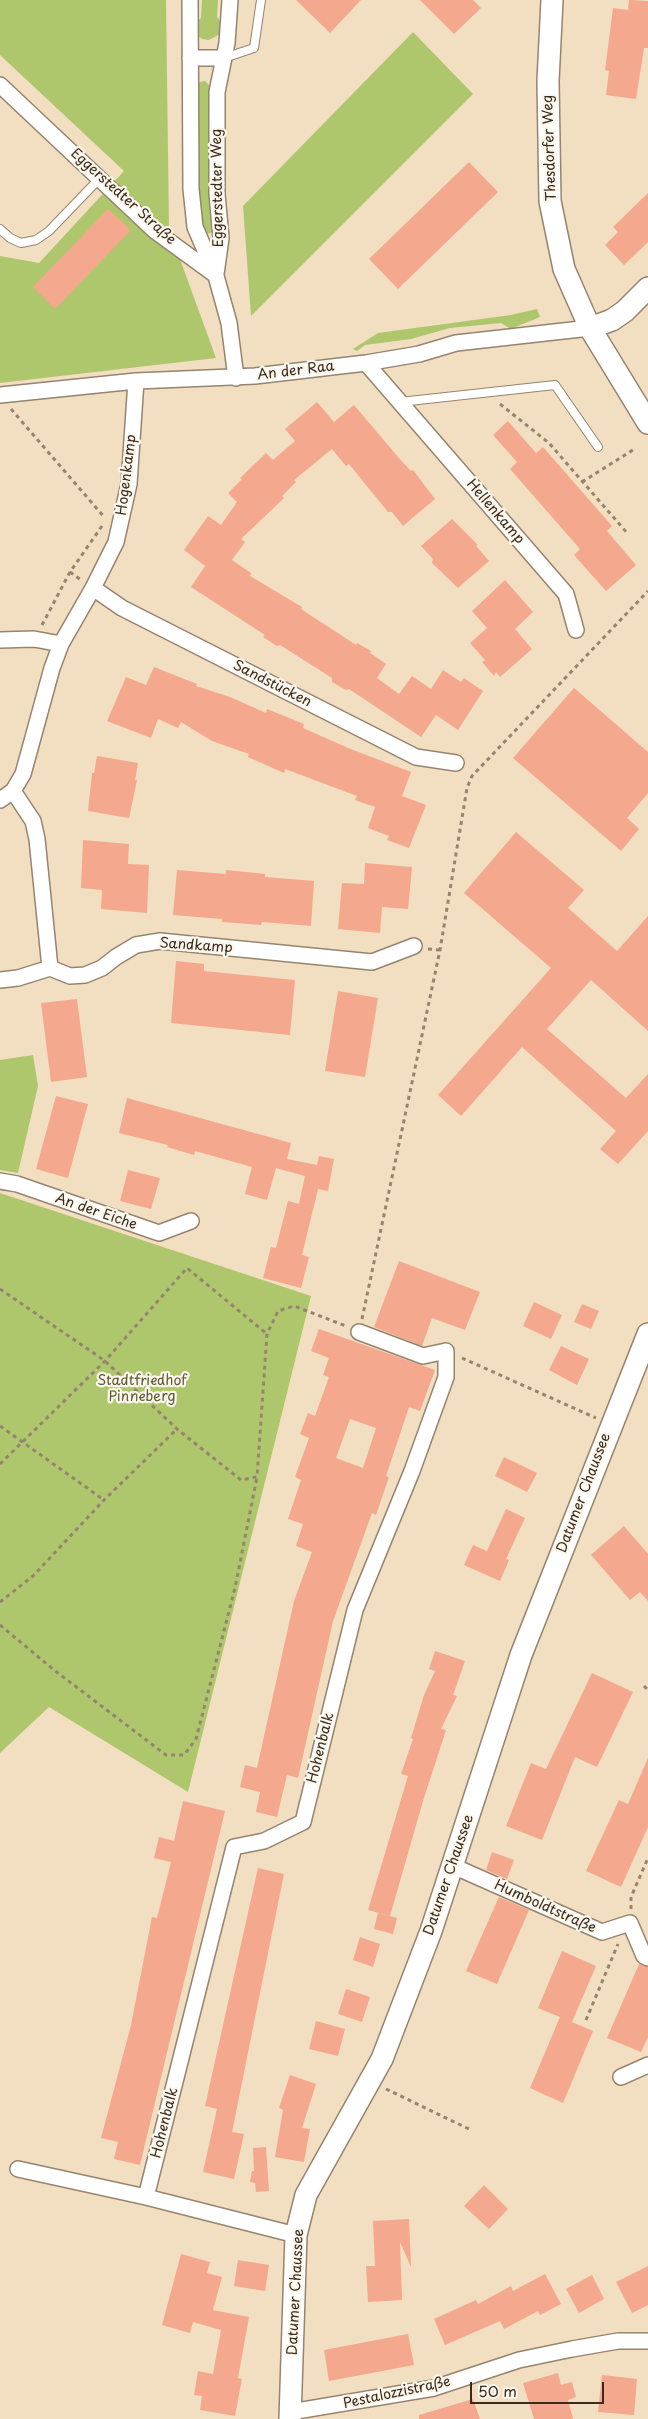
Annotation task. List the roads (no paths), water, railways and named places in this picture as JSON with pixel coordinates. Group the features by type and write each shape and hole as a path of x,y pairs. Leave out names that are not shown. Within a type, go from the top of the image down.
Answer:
{"street":[{"name":"Eggerstedter Weg","path":"190,0 191,189 195,227 216,276"},
{"name":"Eggerstedter Weg","path":"216,276 220,238 217,194 217,92 224,58 230,0"},
{"name":"Thesdorfer Weg","path":"552,0 548,81 550,201 564,269 590,328 648,423"},
{"path":"190,58 224,58"},
{"name":"Eggerstedter Straße","path":"0,85 155,231 216,276"},
{"path":"216,276 229,323 236,378"},
{"path":"590,328 612,320 625,311 648,288"},
{"name":"An der Raa","path":"4,395 136,381 236,378 366,363 419,354 456,343 590,328"},
{"name":"Hellenkamp","path":"366,363 566,594 576,630"},
{"name":"Hogenkamp","path":"6,795 23,774 60,644 94,588 116,542 126,503 136,381"},
{"name":"Sandstücken","path":"94,588 122,608 416,757 456,763"},
{"path":"0,640 34,639 60,644"},
{"path":"0,980 18,978 50,968 37,839 33,821 6,795"},
{"name":"Sandkamp","path":"50,968 70,976 85,975 102,968 136,945 160,941 372,962 414,946"},
{"name":"An der Eiche","path":"0,1182 17,1184 158,1233 191,1221"},
{"name":"Hohenbalk","path":"146,2197 234,1847 264,1841 303,1822 354,1610 412,1472 446,1377 446,1351 423,1356 360,1332"},
{"name":"Datumer Chaussee","path":"291,2416 296,2235 306,2194 386,2050 453,1866 521,1655 648,1334"},
{"name":"Humboldtstraße","path":"453,1866 602,1932 630,1923 644,1956 648,1958"},
{"path":"621,2077 648,2065"},
{"path":"18,2169 146,2197 296,2235"},
{"name":"Pestalozzistraße","path":"291,2416 434,2388 519,2360 572,2348 618,2341 648,2341"}],"lane":[{"path":"224,58 254,48 261,0"},
{"path":"0,229 10,238 22,243 36,240 49,231 100,178"},
{"path":"399,402 555,385 598,447"}],"park label":[{"name":"Stadtfriedhof Pinneberg","path":"142,1389"}]}
